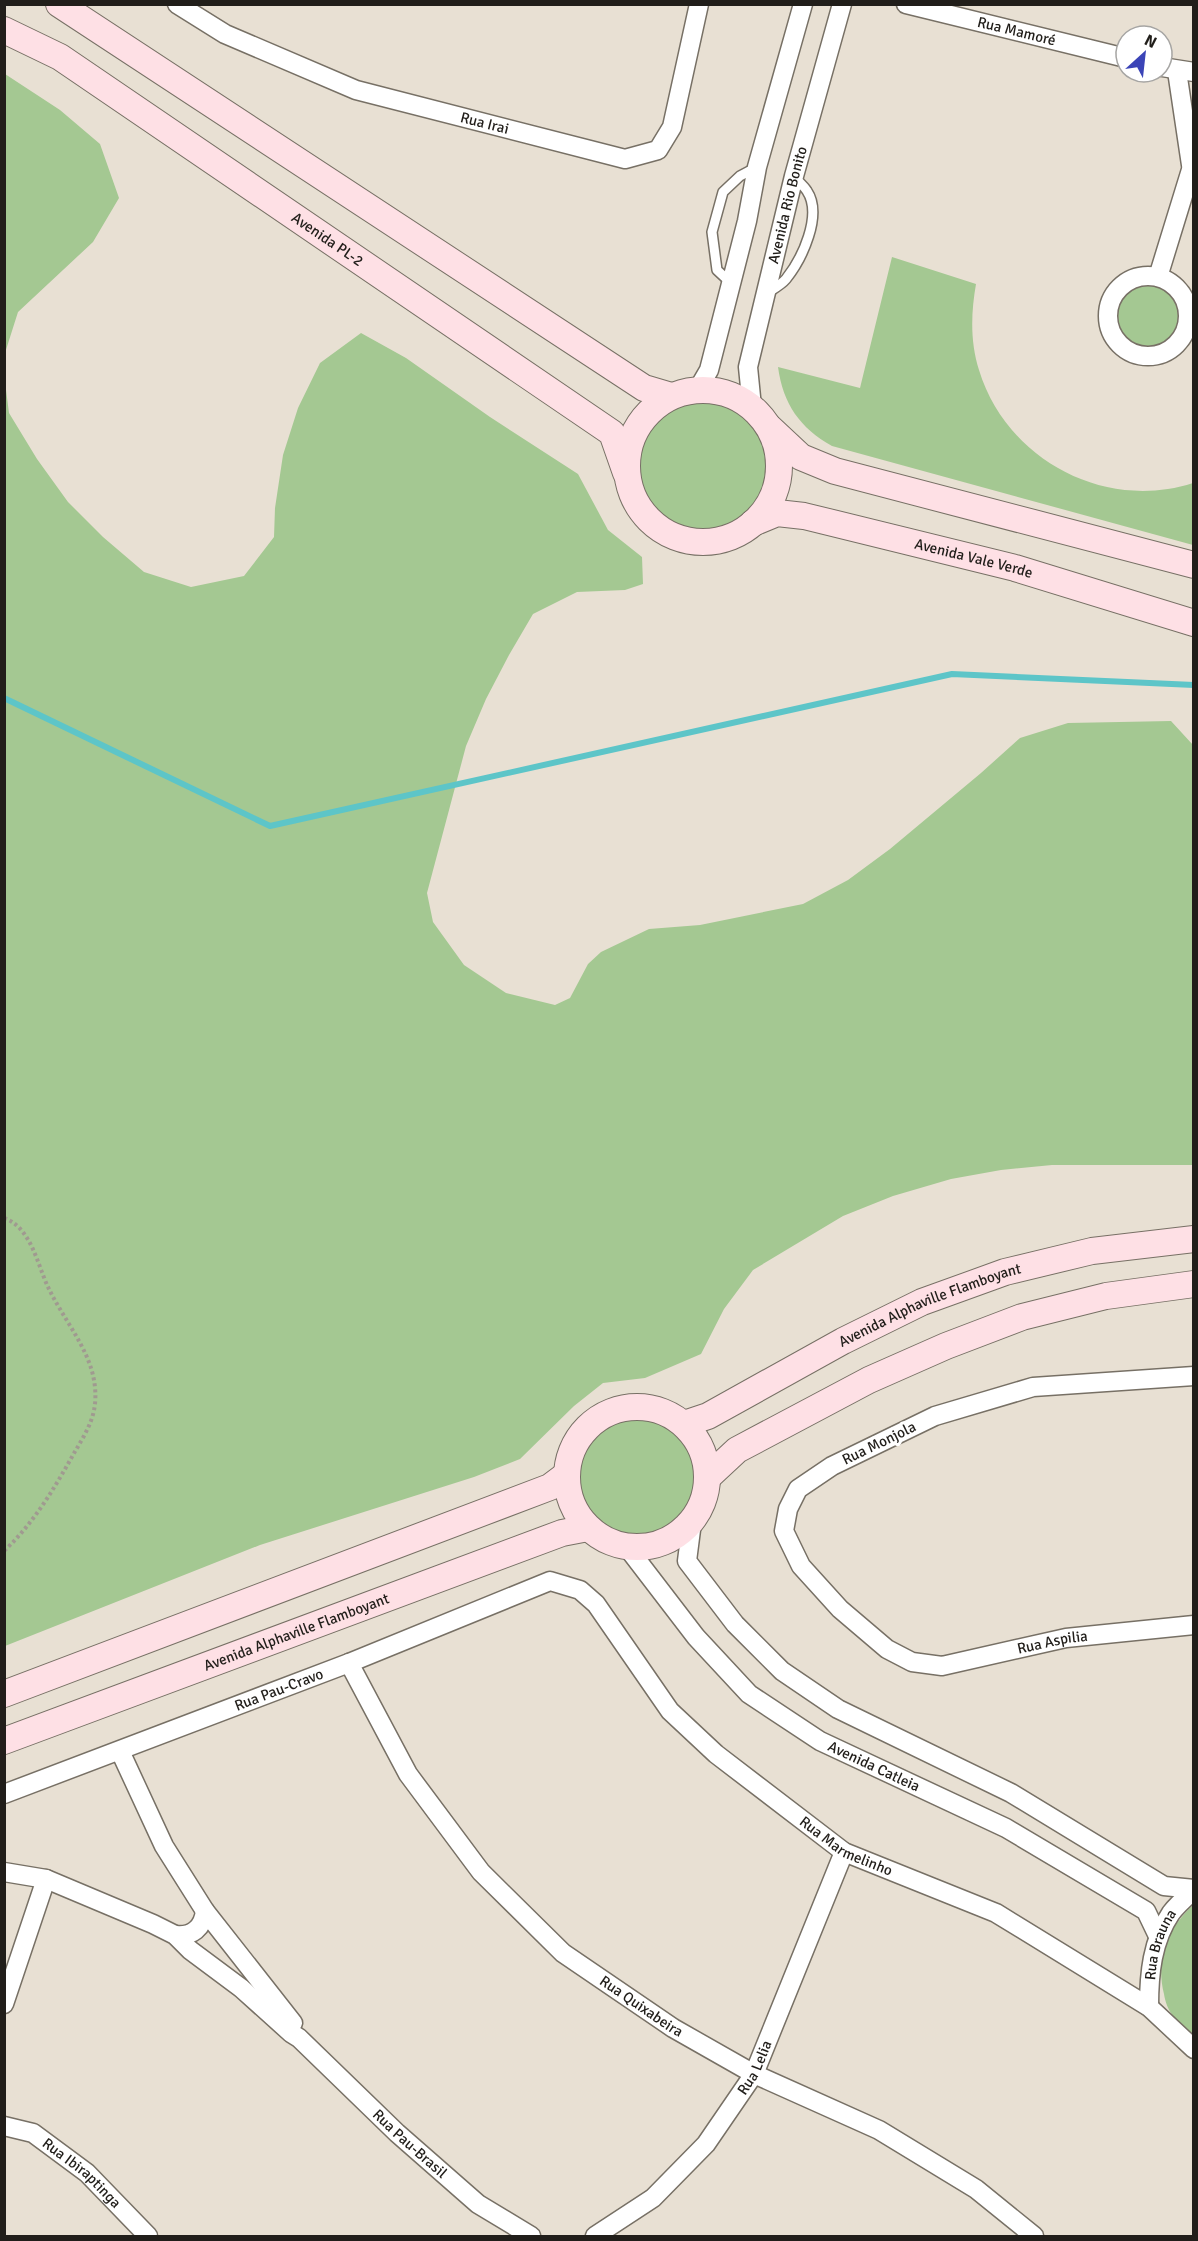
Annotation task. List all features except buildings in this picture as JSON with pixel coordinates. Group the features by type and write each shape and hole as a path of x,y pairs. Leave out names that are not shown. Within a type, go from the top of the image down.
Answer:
{"street":[{"path":"59,4 644,388 671,396"},
{"name":"Rua Irai","path":"177,4 225,34 356,90 626,159 658,150 672,127 699,4"},
{"path":"698,389 709,370 747,221 757,167 803,4"},
{"name":"Avenida Rio Bonito","path":"752,407 748,367 794,176 842,4"},
{"name":"Rua Mamoré","path":"906,4 1114,55"},
{"name":"Avenida PL-2","path":"4,30 60,57 612,434 626,473"},
{"path":"1158,277 1192,163 1178,70"},
{"path":"1158,277 1169,282 1185,300 1188,323 1177,344 1168,351 1157,356 1145,356 1133,353 1114,338 1109,327 1109,309 1115,292 1124,284 1134,278 1158,277"},
{"path":"769,428 778,452 778,478 770,503 753,523 733,536 710,542 686,540 663,531 645,516 632,496 626,473 628,449 637,427 652,408 671,396 698,389 717,391 735,397 752,407 769,428 801,457 835,471 1194,565"},
{"name":"Avenida Vale Verde","path":"753,523 777,513 804,516 1016,568 1194,622"},
{"name":"Avenida Alphaville Flamboyant","path":"684,1424 708,1416 843,1341 922,1302 1005,1272 1092,1251 1194,1239"},
{"path":"708,1477 738,1450 868,1380 946,1346 1022,1317 1106,1296 1194,1284"},
{"name":"Rua Monjola","path":"912,1662 887,1648 840,1608 801,1566 784,1531 788,1509 798,1490 831,1466 935,1416 1032,1387 1194,1376"},
{"path":"642,1407 664,1412 684,1424 701,1448 708,1477 701,1508 692,1522 674,1538 651,1546 627,1547 606,1541 588,1528 576,1513 568,1495 566,1475 570,1453 581,1433 598,1418 619,1408 642,1407"},
{"path":"4,1694 539,1491 566,1475"},
{"path":"692,1522 687,1562 735,1624 782,1671 838,1709 1011,1793 1164,1886 1194,1889"},
{"name":"Avenida Alphaville Flamboyant","path":"4,1741 562,1533 588,1528"},
{"name":"Avenida Catleia","path":"627,1547 696,1637 749,1694 820,1741 1006,1828 1106,1887 1146,1911 1158,1936"},
{"name":"Rua Pau-Cravo","path":"4,1794 349,1663 550,1581"},
{"name":"Rua Marmelinho","path":"550,1581 580,1590 596,1604 670,1711 716,1754 844,1852 996,1913 1149,2007 1194,2049"},
{"name":"Rua Aspilia","path":"912,1662 942,1666 1066,1638 1194,1625"},
{"name":"Rua Quixabeira","path":"349,1663 408,1774 481,1872 563,1953 673,2028 754,2074 879,2130 976,2189 1034,2236"},
{"name":"Rua Pau-Brasil","path":"120,1751 164,1846 205,1911 296,2027 299,2038"},
{"name":"Rua Lelia","path":"596,2236 653,2198 706,2144 754,2074 844,1852"},
{"name":"Rua Pau-Brasil","path":"4,1872 46,1879 175,1935 190,1950 241,1988 299,2038 397,2133 478,2204 531,2236"},
{"path":"4,2004 46,1879"},
{"name":"Rua Brauna","path":"1149,2007 1149,1973 1158,1936 1172,1912 1194,1889"},
{"path":"175,1935 182,1936 196,1930 201,1925 205,1911"},
{"name":"Rua Ibiraptinga","path":"4,2126 33,2133 87,2173 148,2236"}],"lane":[{"path":"730,283 717,270 712,232 716,213 723,192 740,176 757,167"},
{"path":"765,294 784,281 803,253 808,236 814,211 808,191 794,176"}],"path":[{"path":"4,1218 14,1222 27,1237 49,1289 90,1364 95,1387 94,1409 87,1431 51,1494 18,1539 4,1551"}],"green space":[{"path":"5,74 60,110 100,144 119,198 93,242 18,312 5,353"},
{"path":"892,257 976,284 972,327 979,370 992,402 1011,429 1035,453 1063,471 1093,483 1126,490 1159,490 1193,483 1193,545 832,446 802,423 789,404 778,367 860,388"},
{"path":"1148,286 1165,291 1173,299 1178,316 1173,333 1165,341 1148,346 1131,341 1123,333 1118,316 1123,299 1131,291"},
{"path":"361,333 406,358 490,417 578,474 608,530 642,557 643,584 625,590 577,592 533,614 486,699 466,746 427,893 433,922 464,965 506,993 555,1005 570,998 588,964 601,952 649,929 700,925 803,904 848,880 890,849 1020,738 1068,723 1171,721 1193,745 1193,1165 1052,1165 1001,1170 951,1179 893,1196 843,1216 753,1270 724,1309 701,1354 645,1378 603,1383 574,1406 520,1459 474,1477 260,1545 5,1646 5,382 9,413 37,459 68,502 103,537 144,572 191,587 244,576 274,537 275,508 283,455 298,408 320,363"},
{"path":"703,403 727,408 747,422 761,442 766,466 761,490 747,510 727,524 703,529 679,524 659,510 645,490 640,466 645,442 659,422 679,408"},
{"path":"637,1415 661,1420 681,1433 694,1453 699,1477 694,1501 681,1521 661,1534 637,1539 613,1534 593,1521 580,1501 575,1477 580,1453 593,1433 613,1420"},
{"path":"1193,1905 1193,2035 1175,2019 1168,2008 1161,1969 1170,1934"}],"waterway":[{"path":"4,698 270,826 952,674 1194,685"}]}
